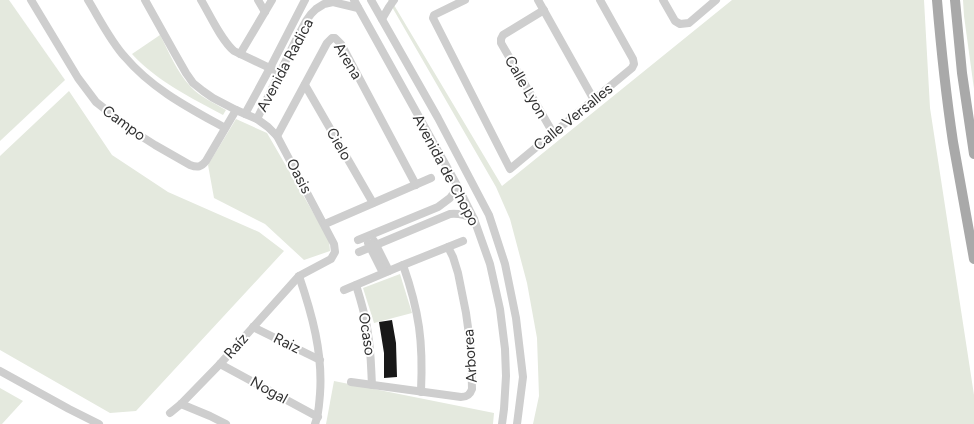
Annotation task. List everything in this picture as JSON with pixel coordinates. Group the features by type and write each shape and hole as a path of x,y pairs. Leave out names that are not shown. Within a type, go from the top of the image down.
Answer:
{"main road":[{"path":"937,0 949,113 974,259"},
{"path":"955,0 962,73 974,154"}],"street":[{"name":"Campo","path":"31,0 78,78 96,102 133,131 190,165 195,167 202,166 236,110"},
{"path":"88,0 123,56 136,70 173,98 226,128"},
{"name":"Oasis","path":"145,0 193,83 213,98 257,119 268,126 277,136 325,224 334,244 335,252"},
{"path":"201,0 227,44 234,51 280,73"},
{"path":"258,0 265,12"},
{"path":"240,54 272,0"},
{"name":"Avenida Radica","path":"245,114 305,0"},
{"name":"Avenida de Chopo","path":"354,0 458,187 474,219 490,264 500,309 505,349 506,376 502,424"},
{"name":"Avenida de Chopo","path":"371,0 438,118 489,215 505,264 516,318 523,377 517,424"},
{"path":"382,19 394,0"},
{"name":"Calle Versalles","path":"465,0 434,15 433,18 510,169 632,68 634,64 633,59 600,0"},
{"path":"538,0 594,100"},
{"path":"662,0 675,21 680,24 689,23 716,0"},
{"name":"Avenida Radica","path":"257,119 306,21 316,9 324,4 333,2 358,8"},
{"name":"Calle Lyon","path":"544,10 503,35 501,43 553,134"},
{"name":"Arena","path":"277,136 327,43 332,38 335,38 341,44 416,185"},
{"name":"Cielo","path":"305,85 373,203"},
{"path":"424,126 438,118"},
{"path":"325,224 431,178"},
{"path":"386,272 373,246 365,237 438,207 450,198 458,187"},
{"path":"359,252 450,214 456,213 474,219"},
{"path":"344,290 462,241"},
{"name":"Arborea","path":"351,382 461,397 468,396 470,394 472,389 471,349 466,313 458,274 453,257 448,247"},
{"name":"Raíz","path":"170,413 181,404 220,364 299,276 331,259 335,252"},
{"path":"403,265 413,295 419,327 422,359 421,392"},
{"path":"299,276 315,326 320,360 320,390 317,421"},
{"name":"Ocaso","path":"356,285 368,334 372,385"},
{"name":"Raiz","path":"253,327 320,360"},
{"name":"Nogal","path":"220,364 317,421"},
{"path":"0,371 99,424"},
{"path":"181,404 226,424"}],"shaded area":[{"path":"0,0 9,0 65,80 0,141"},
{"path":"388,0 391,0 502,186 732,0 924,0 930,108 974,395 974,424 533,424 539,396 537,338 527,283 510,219 496,187"},
{"path":"963,0 974,0 974,89 964,16"},
{"path":"160,35 181,75 190,86 207,100 226,110 223,115 163,81 132,54"},
{"path":"69,91 112,155 168,192 259,232 284,251 136,411 110,413 0,350 0,156"},
{"path":"236,119 267,133 329,240 330,251 304,260 265,224 214,198 208,165"},
{"path":"400,274 412,313 374,323 363,288"},
{"path":"334,381 494,413 493,424 326,424"},
{"path":"0,388 23,401 2,424 0,424"}],"building":[{"path":"392,320 396,343 397,377 384,378 384,353 379,322"}]}
